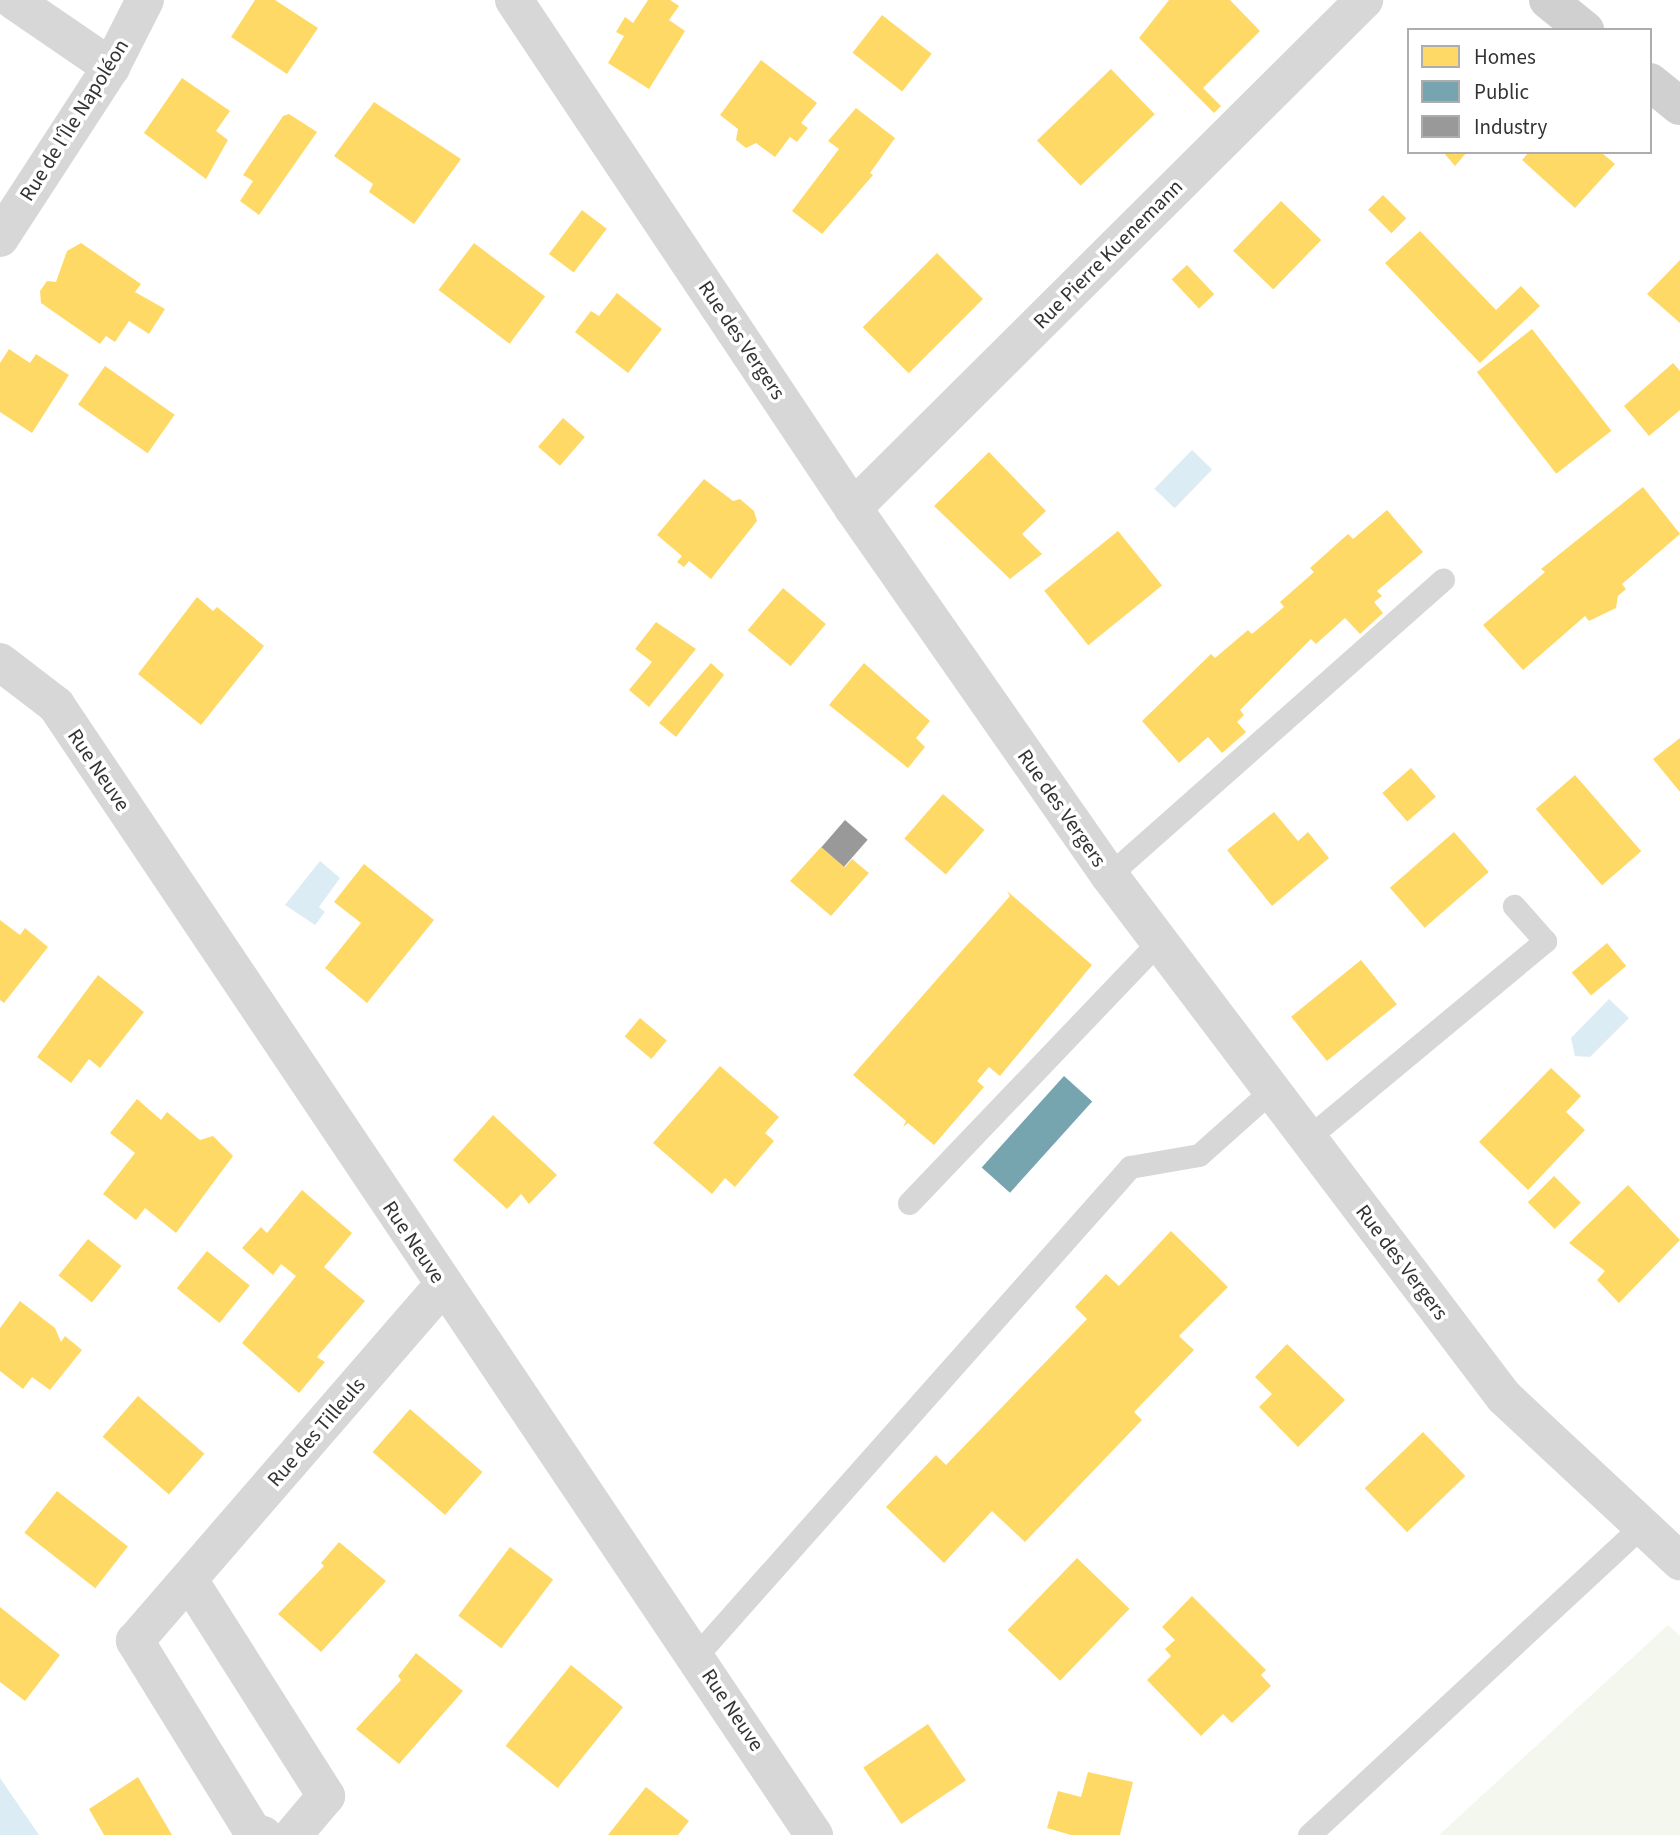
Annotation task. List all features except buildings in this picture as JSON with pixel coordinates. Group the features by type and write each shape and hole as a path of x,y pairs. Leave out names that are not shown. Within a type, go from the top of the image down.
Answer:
{"main road":[{"path":"1548,0 1583,28"},
{"path":"1652,84 1680,106"}],"street":[{"path":"13,0 111,67"},
{"name":"Rue de l'Île Napoléon","path":"0,238 111,67 145,0"},
{"name":"Rue des Vergers","path":"514,0 853,508 1109,875 1161,939 1504,1397 1680,1561"},
{"name":"Rue Pierre Kuenemann","path":"853,508 1364,0"},
{"name":"Rue Neuve","path":"0,662 56,705 814,1835"},
{"name":"Rue des Tilleuls","path":"263,1835 253,1832 135,1641 443,1285"},
{"path":"189,1580 326,1796 293,1835"}],"lane":[{"path":"1109,875 1443,580"},
{"path":"1309,1137 1545,941 1514,906"},
{"path":"909,1203 1161,939"},
{"path":"696,1656 1130,1167 1199,1155 1273,1089"},
{"path":"1309,1835 1642,1525"}],"shaded area":[{"path":"1192,450 1212,469 1175,508 1154,489"},
{"path":"320,861 340,878 319,907 325,912 315,925 285,905"},
{"path":"1609,999 1629,1018 1590,1057 1575,1056 1571,1038"},
{"path":"1668,1625 1680,1636 1680,1835 1439,1835"},
{"path":"0,1778 39,1835 0,1835"}]}
